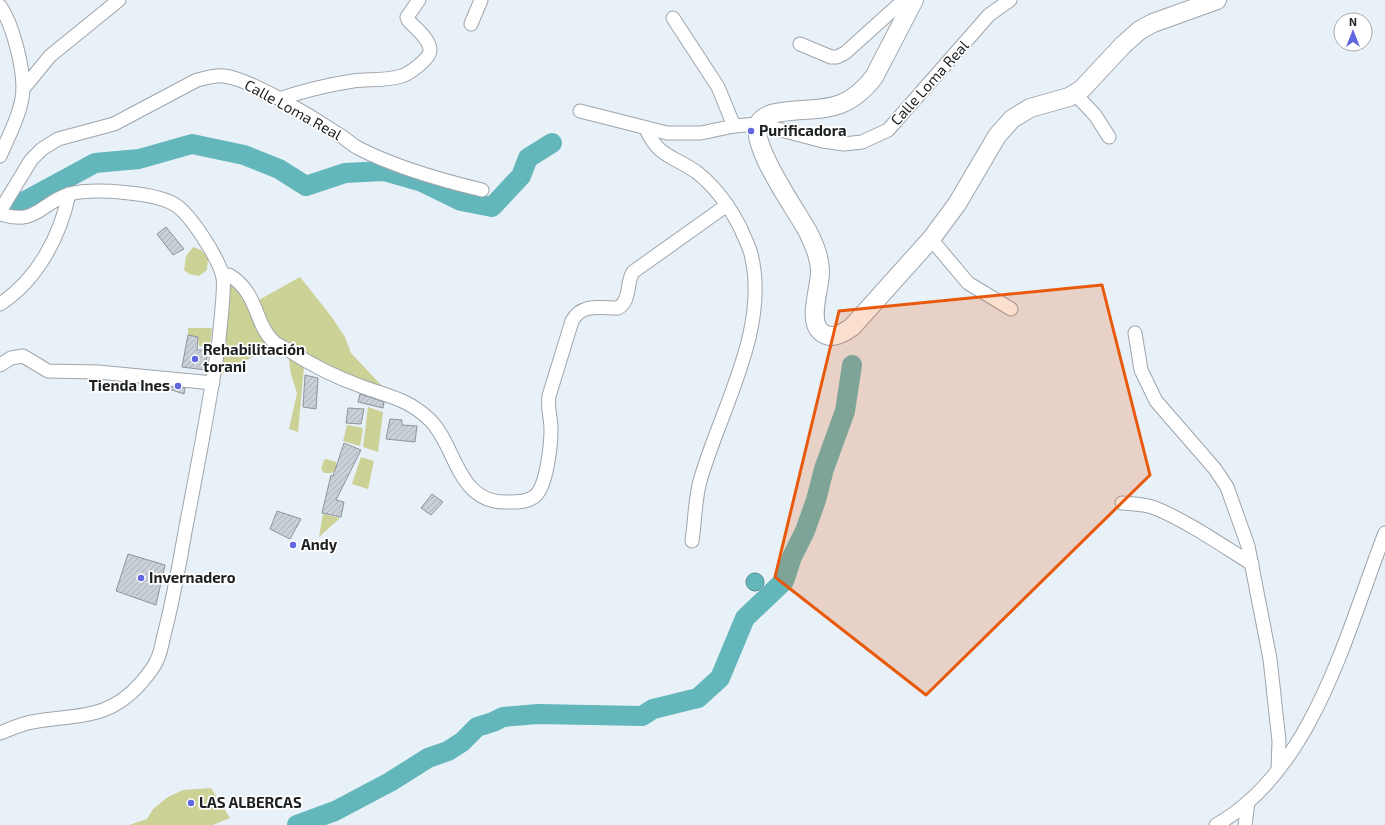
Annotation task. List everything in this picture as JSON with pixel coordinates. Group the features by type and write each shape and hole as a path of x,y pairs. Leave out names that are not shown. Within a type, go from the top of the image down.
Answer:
{"main road":[{"path":"914,0 874,77 866,87 856,95 841,104 827,109 771,114 765,117 758,124 757,133 763,155 802,220 817,251 820,272 814,317 815,325 826,335 833,336 842,334 852,327 931,239 957,204 997,136 1012,119 1030,108 1075,94 1092,80 1123,45 1140,30 1154,23 1217,0"}],"street":[{"path":"23,89 50,56 119,0"},
{"path":"279,99 312,88 353,81 401,76 413,70 428,55 430,50 427,41 407,17 419,0"},
{"path":"471,24 482,0"},
{"path":"800,44 831,57 837,57 845,53 904,0"},
{"name":"Calle Loma Real","path":"580,111 646,129 667,133 701,133 734,126 758,124 823,141 844,144 862,142 888,130 989,15 1010,0"},
{"path":"0,6 6,15 13,35 23,89 14,126 0,156"},
{"path":"673,18 718,87 734,126"},
{"name":"Calle Loma Real","path":"0,211 31,160 42,149 58,139 114,124 197,80 211,76 225,76 244,82 279,99 337,133 357,147 412,171 482,190"},
{"path":"1075,94 1095,115 1109,137"},
{"path":"646,129 652,142 659,151 698,173 720,194 740,228 752,254 755,285 754,316 747,348 700,482 692,541"},
{"path":"0,214 11,218 27,217 43,210 69,194 80,192 138,193 165,199 177,206 188,216 205,240 223,277 221,323 213,383 169,616 157,661 140,684 117,705 97,713 30,722 0,733"},
{"path":"0,304 25,284 41,264 65,214 69,194"},
{"path":"223,277 229,275 246,290 265,329 274,342 310,365 365,387 390,394 407,402 429,419 438,428 450,456 466,481 481,496 494,501 527,501 536,496 543,482 550,452 551,428 548,402 549,396 572,320 581,310 618,308 623,305 626,299 629,278 633,272 727,205"},
{"path":"931,239 968,283 1012,309"},
{"path":"1134,333 1141,370 1156,401 1215,469 1227,488 1248,546 1270,659 1279,741 1278,770"},
{"path":"0,364 11,358 23,356 48,371 98,372 213,383"},
{"path":"1122,503 1145,505 1156,508 1252,564"},
{"path":"1216,825 1229,818 1248,802 1278,770 1303,735 1331,676 1385,533"},
{"path":"1245,825 1248,802"}],"highlighted area":[{"path":"1102,285 1150,475 926,695 775,577 839,311"}],"green space":[{"path":"193,247 201,250 208,258 207,270 199,276 189,274 184,270 186,256"},
{"path":"300,277 331,316 345,337 351,353 383,387 327,368 273,335 257,301"},
{"path":"228,280 241,291 273,345 219,376"},
{"path":"188,328 212,328 210,348 199,346 198,337 188,335"},
{"path":"288,355 304,367 298,432 289,429 297,393 291,374"},
{"path":"368,407 383,412 378,452 363,447"},
{"path":"347,425 363,428 360,446 343,441"},
{"path":"361,457 374,461 368,489 352,484"},
{"path":"326,459 336,462 337,469 332,473 324,473 321,469 324,460"},
{"path":"323,514 340,518 319,537"},
{"name":"LAS ALBERCAS","path":"211,788 230,818 213,825 129,825 147,819 153,809 168,797 183,790"}],"water":[{"path":"751,573 759,573 764,578 762,589 759,591 751,591 746,586 746,578"}],"building":[{"path":"166,227 184,249 173,255 157,234"},
{"name":"Rehabilitación torani","path":"188,335 198,337 197,350 208,350 205,370 182,367"},
{"path":"305,375 318,378 316,409 303,407"},
{"path":"170,387 185,388 184,394 169,389"},
{"path":"360,394 384,402 383,408 358,402"},
{"path":"348,408 364,409 361,424 346,423"},
{"path":"390,419 402,420 402,425 417,426 415,442 386,439"},
{"path":"344,443 361,450 336,500 344,502 341,517 322,513 331,475 333,476"},
{"path":"432,494 443,502 431,515 421,508"},
{"path":"277,511 301,519 290,539 270,529"},
{"name":"Invernadero","path":"128,554 165,565 156,605 116,591"}],"waterway":[{"path":"0,208 25,201 95,163 139,159 192,144 244,155 279,169 306,186 345,173 384,171 422,182 461,201 492,207 521,176 528,158 552,143"},
{"path":"297,825 335,811 390,782 428,758 448,751 462,742 477,727 503,717 538,714 642,716 653,709 698,698 720,678 745,618 784,581 792,557 805,531 816,500 824,469 845,411 852,365"}],"place":[{"name":"Purificadora","path":"751,131"},
{"name":"Rehabilitación torani","path":"195,359"},
{"name":"Tienda Ines","path":"178,386"},
{"name":"Andy","path":"293,545"},
{"name":"Invernadero","path":"141,578"},
{"name":"LAS ALBERCAS","path":"191,803"}]}
